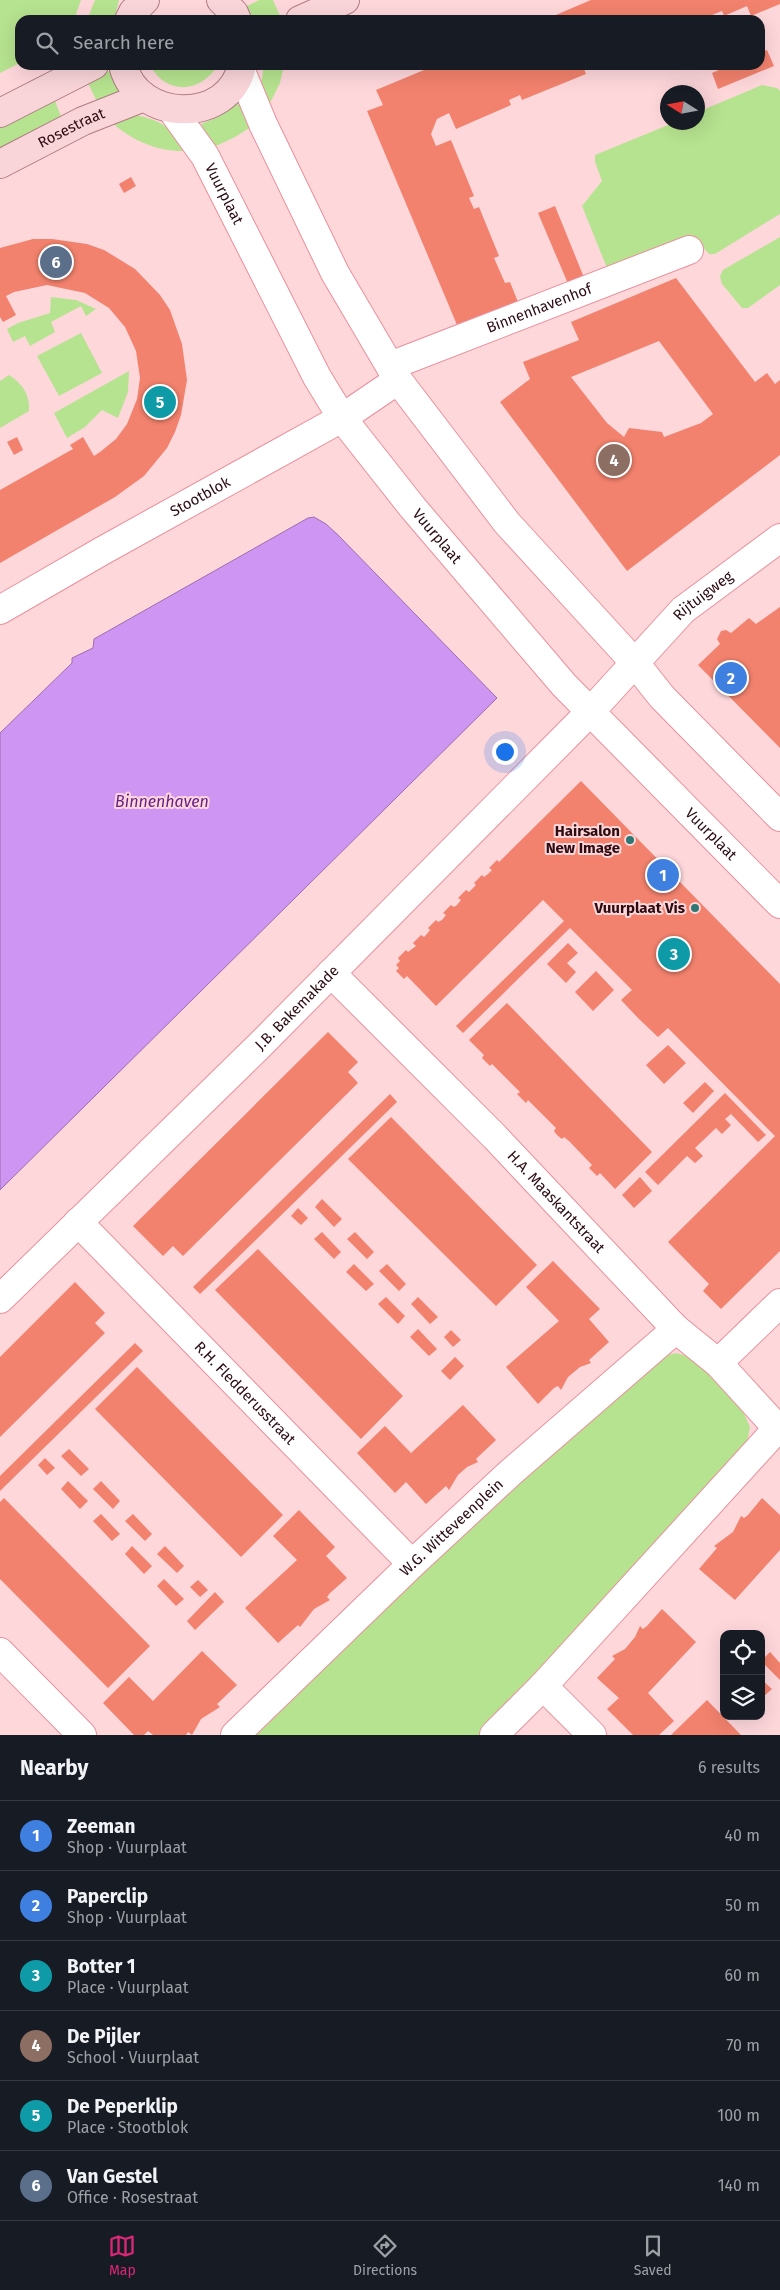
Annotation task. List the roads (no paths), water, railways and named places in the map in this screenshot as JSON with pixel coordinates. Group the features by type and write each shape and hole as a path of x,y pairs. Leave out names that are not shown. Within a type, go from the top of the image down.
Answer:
{"main road":[{"path":"221,0 235,15"},
{"path":"311,15 345,0"},
{"path":"0,113 84,70"},
{"path":"126,70 132,84 144,97 158,106 172,110 194,110 214,103 230,89 240,70"},
{"name":"Rosestraat","path":"0,164 82,121 144,97"}],"street":[{"path":"242,70 263,124 335,274 394,373 507,523 635,663 662,697 780,817"},
{"name":"Vuurplaat","path":"172,110 206,156 318,377 342,418 412,508 501,613 590,712 780,904"},
{"name":"Binnenhavenhof","path":"394,373 689,250"},
{"name":"Stootblok","path":"0,610 102,551 342,418 394,373"},
{"name":"Rijtuigweg","path":"590,712 683,610 780,538"},
{"name":"J.B. Bakemakade","path":"0,1299 331,973 590,712"},
{"name":"H.A. Maaskantstraat","path":"331,973 495,1137 676,1329 718,1363 779,1430"},
{"name":"R.H. Fledderusstraat","path":"78,1222 412,1564"},
{"path":"718,1363 780,1303"},
{"name":"W.G. Witteveenplein","path":"235,1735 412,1564 510,1473 676,1329"},
{"path":"494,1735 543,1686 779,1430"},
{"path":"0,1652 82,1735"},
{"path":"543,1686 592,1735"}],"water":[{"name":"Binnenhaven","path":"314,517 326,524 338,535 497,698 0,1190 0,733 72,663 72,658 93,648 94,639 308,518"}],"place":[{"name":"Van Gestel","path":"56,262"},
{"name":"De Peperklip","path":"160,402"},
{"name":"De Pijler","path":"614,460"},
{"name":"Paperclip","path":"731,678"},
{"name":"Hairsalon New Image","path":"630,840"},
{"name":"Zeeman","path":"663,875"},
{"name":"Vuurplaat Vis","path":"695,908"},
{"name":"Botter 1","path":"674,954"}]}
